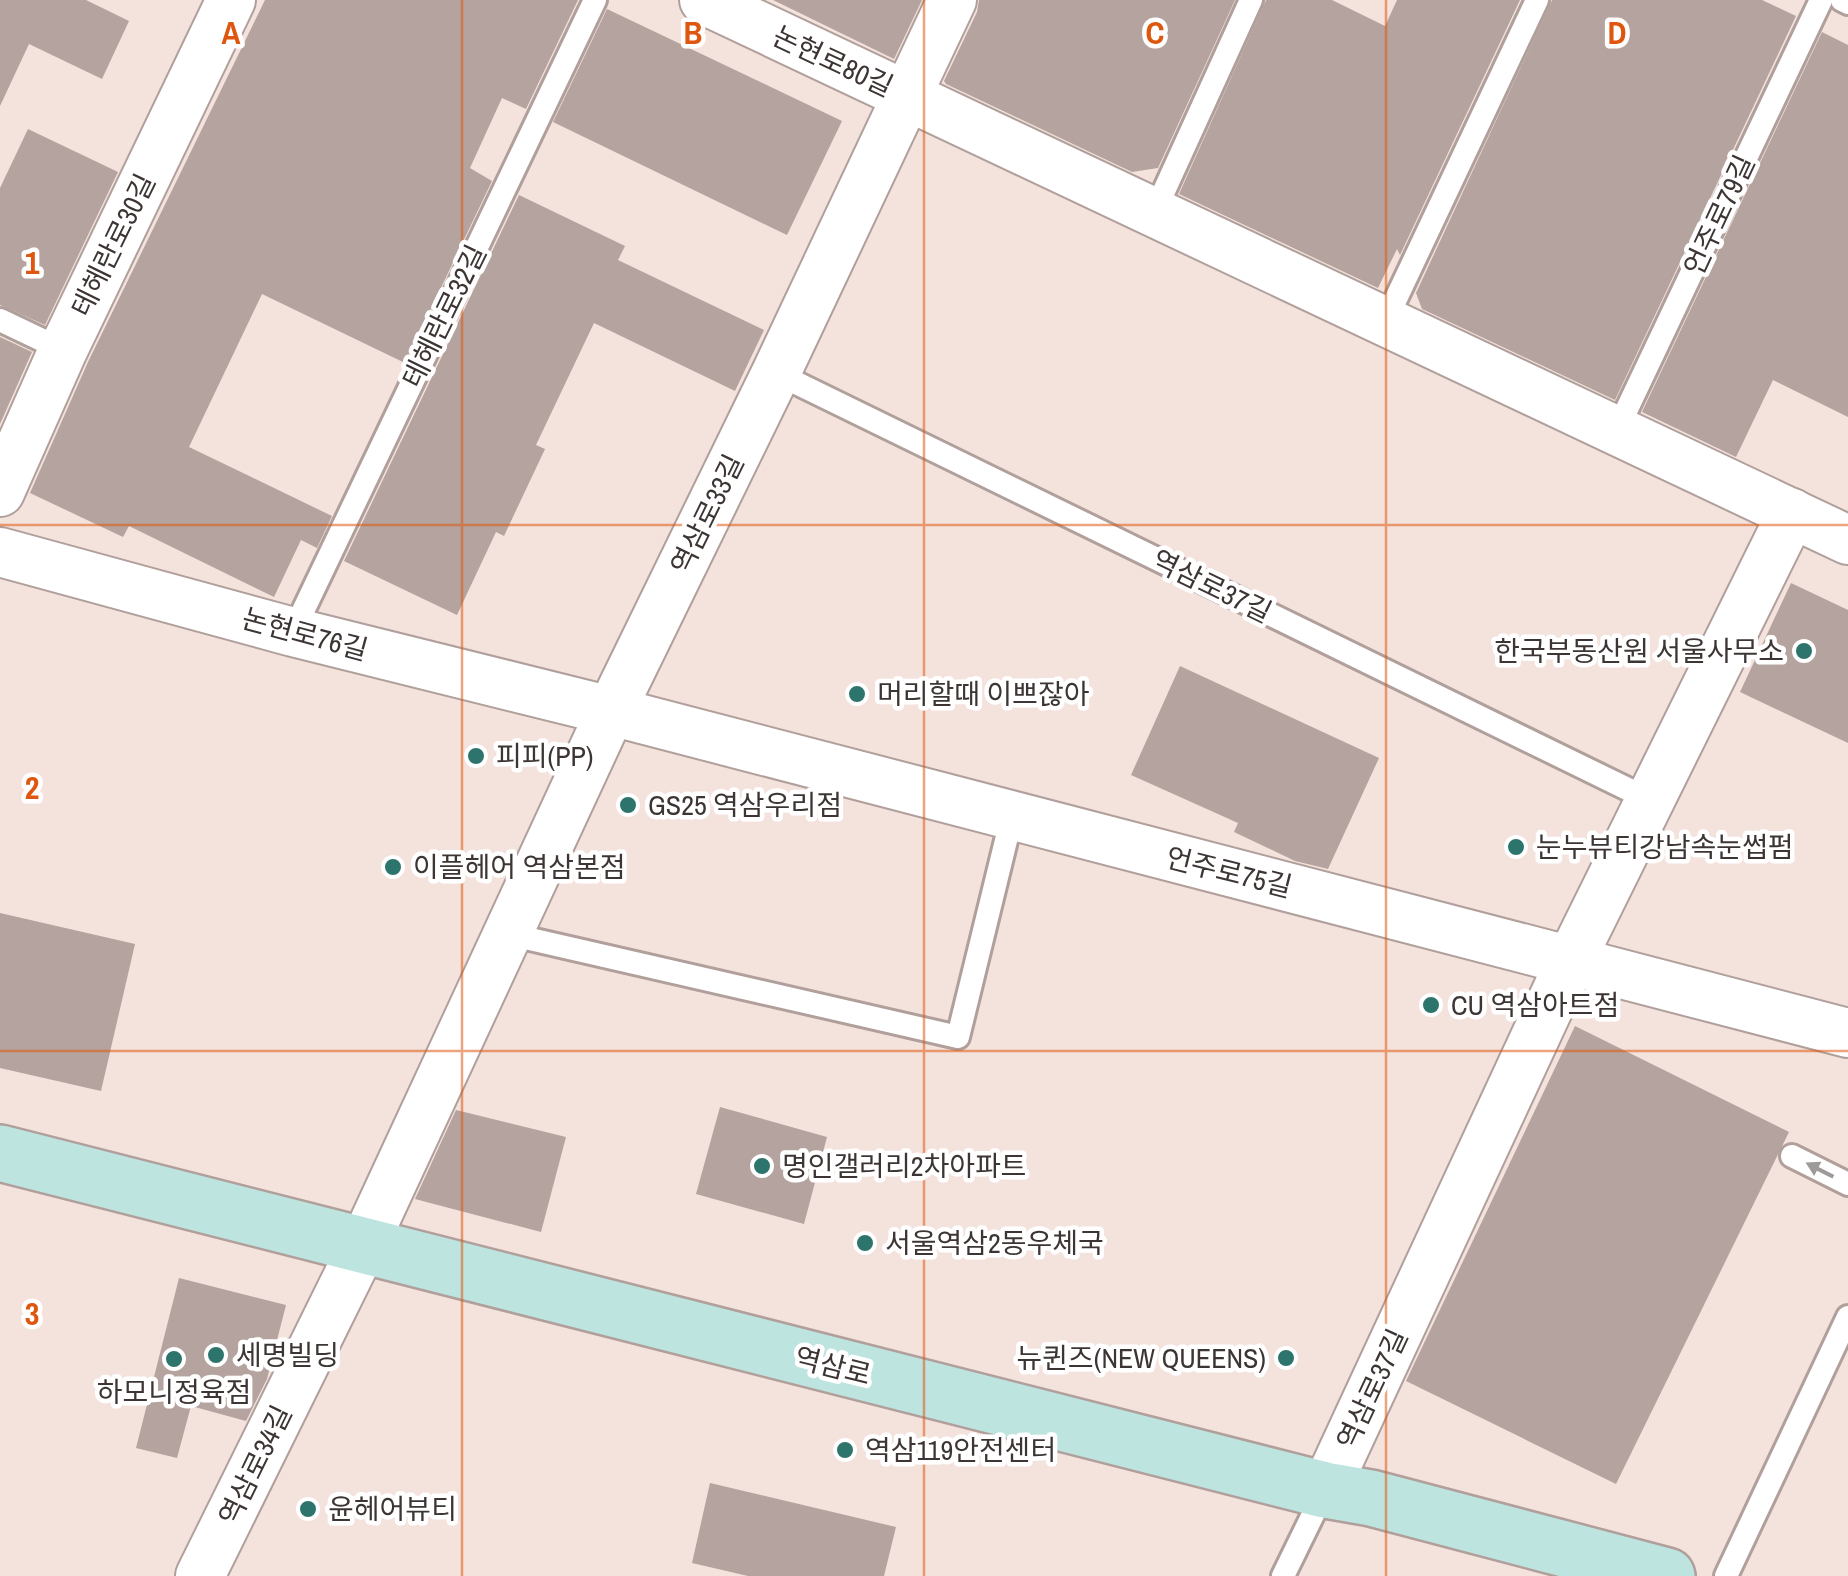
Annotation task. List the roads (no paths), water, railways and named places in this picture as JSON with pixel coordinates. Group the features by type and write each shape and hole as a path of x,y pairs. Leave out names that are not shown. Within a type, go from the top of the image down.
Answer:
{"main road":[{"name":"역삼로","path":"0,1153 1667,1576"}],"street":[{"name":"테헤란로30길","path":"0,492 63,350 232,0"},
{"name":"논현로80길","path":"704,0 907,96"},
{"name":"역삼로33길","path":"363,1246 611,711 952,0"},
{"path":"907,96 1848,540"},
{"name":"역삼로37길","path":"1325,1490 1571,960 1792,513"},
{"name":"논현로76길","path":"0,552 293,632 611,711"},
{"name":"언주로75길","path":"611,711 1848,1033"},
{"name":"역삼로34길","path":"200,1576 363,1246"}],"lane":[{"name":"테헤란로32길","path":"293,632 595,0"},
{"path":"1154,213 1251,0"},
{"path":"1386,322 1537,0"},
{"name":"언주로79길","path":"1616,430 1821,0"},
{"path":"0,320 63,350"},
{"name":"역삼로37길","path":"776,373 1648,799"},
{"path":"508,934 958,1037 1012,816"},
{"path":"1792,1156 1848,1184"},
{"path":"1726,1576 1848,1317"},
{"path":"1283,1576 1325,1490"}],"place":[{"name":"한국부동산원 서울사무소","path":"1804,651"},
{"name":"머리할때 이쁘잖아","path":"857,694"},
{"name":"피피(PP)","path":"476,756"},
{"name":"GS25 역삼우리점","path":"628,805"},
{"name":"눈누뷰티강남속눈썹펌","path":"1516,847"},
{"name":"이플헤어 역삼본점","path":"393,867"},
{"name":"CU 역삼아트점","path":"1431,1005"},
{"name":"명인갤러리2차아파트","path":"762,1166"},
{"name":"서울역삼2동우체국","path":"865,1243"},
{"name":"세명빌딩","path":"216,1355"},
{"name":"뉴퀸즈(NEW QUEENS)","path":"1286,1358"},
{"name":"하모니정육점","path":"174,1359"},
{"name":"역삼119안전센터","path":"845,1450"},
{"name":"윤헤어뷰티","path":"308,1509"}]}
